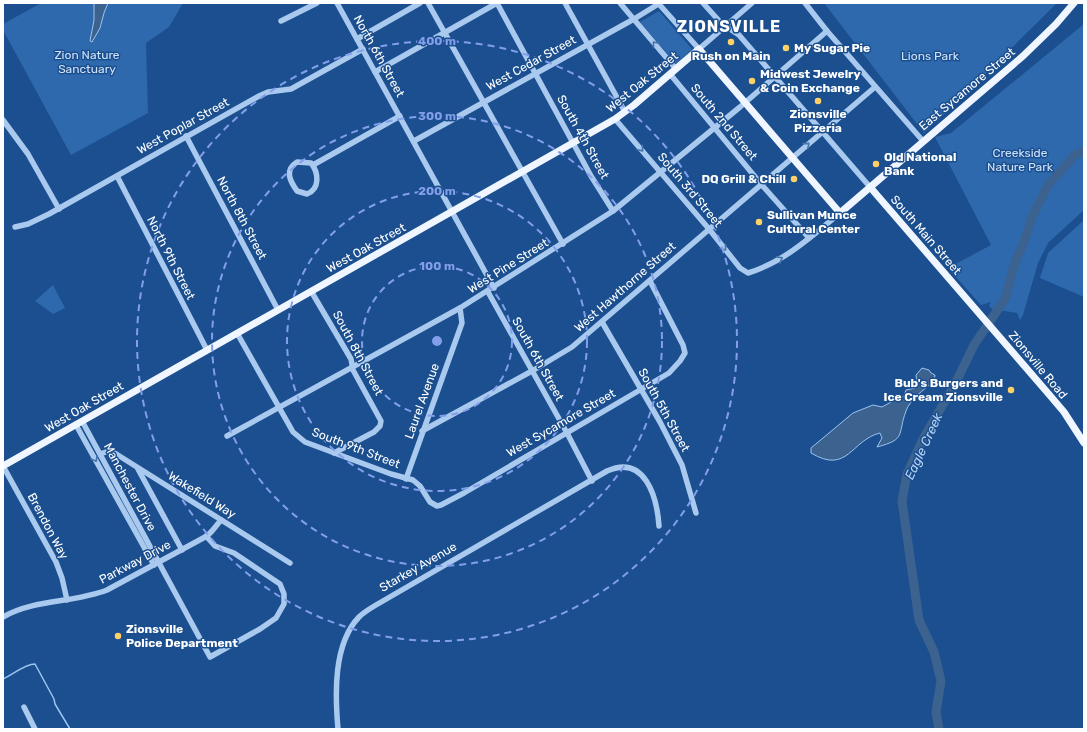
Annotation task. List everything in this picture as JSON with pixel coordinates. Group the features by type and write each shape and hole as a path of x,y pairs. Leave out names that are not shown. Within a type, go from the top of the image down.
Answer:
{"main road":[{"name":"East Sycamore Street","path":"870,187 1023,56 1056,24 1074,3"},
{"name":"West Oak Street","path":"3,466 615,119 699,49"},
{"path":"699,49 840,213 870,187"},
{"name":"South Main Street","path":"870,187 971,303"},
{"name":"Zionsville Road","path":"971,303 1064,412 1084,443"}],"street":[{"path":"281,22 317,3"},
{"name":"North 6th Street","path":"337,3 414,141"},
{"path":"357,39 420,3"},
{"path":"428,3 563,244"},
{"path":"375,72 497,3"},
{"name":"South 4th Street","path":"497,3 574,142 591,176 613,211"},
{"path":"565,3 625,112"},
{"path":"620,3 676,69"},
{"path":"659,3 699,49"},
{"name":"West Cedar Street","path":"414,141 588,45 659,3"},
{"name":"South Main Street","path":"703,3 725,26 739,35 870,187"},
{"name":"West Oak Street","path":"699,49 752,3"},
{"path":"805,3 827,32 923,141"},
{"name":"West Pine Street","path":"227,436 488,292 613,211 745,103 827,32"},
{"name":"West Poplar Street","path":"15,227 28,224 58,209 259,96 268,92 291,89 363,49"},
{"name":"South 2nd Street","path":"670,74 761,184 809,238"},
{"name":"West Hawthorne Street","path":"422,431 532,371 572,347 875,86"},
{"path":"313,166 400,116"},
{"name":"South 3rd Street","path":"615,119 709,229 740,268 748,273 759,270 784,257 809,238"},
{"path":"3,120 28,154 58,209"},
{"name":"North 8th Street","path":"186,136 278,310"},
{"path":"414,141 494,288"},
{"path":"297,162 303,162 311,163 313,166 317,176 316,188 308,194 297,191 290,178 289,171 292,166 297,162"},
{"name":"North 9th Street","path":"117,176 207,350"},
{"path":"809,238 840,213"},
{"name":"West Sycamore Street","path":"406,479 413,480 433,504 437,506 441,505 669,373 686,353 650,281"},
{"name":"South 8th Street","path":"311,291 351,359 352,367 381,421 380,426 374,432 334,453"},
{"name":"South 6th Street","path":"488,292 592,480"},
{"name":"Laurel Avenue","path":"406,479 462,322 460,308"},
{"name":"South 5th Street","path":"602,322 642,390 682,465 696,513"},
{"name":"South 9th Street","path":"237,333 298,437 305,442 406,479"},
{"name":"Manchester Drive","path":"79,423 100,454 156,564"},
{"name":"Manchester Drive","path":"79,423 156,564"},
{"name":"Wakefield Way","path":"100,454 109,451 113,452 290,563"},
{"name":"Brendon Way","path":"3,466 56,562 62,578 67,600"},
{"name":"Starkey Avenue","path":"338,729 336,690 342,648 359,617 372,607 592,480 620,467 636,470 649,484 658,511 659,526"},
{"path":"138,468 182,550"},
{"name":"Parkway Drive","path":"3,617 24,608 91,596 107,590 206,536 221,520"},
{"path":"156,564 210,657 260,629 276,618 284,604 284,594 280,584 234,554 216,546 206,536"},
{"path":"24,707 35,729"}],"green space":[{"name":"Zion Nature Sanctuary","path":"41,3 183,3 169,27 146,43 148,113 71,155 3,30 3,24"},
{"name":"Lions Park","path":"824,3 1057,3 924,133"},
{"path":"659,11 692,49 676,64 640,22"},
{"name":"Creekside Nature Park","path":"1084,24 1084,210 1048,243 1038,263 1023,315 1020,320 1017,313 992,309 989,306 991,302 981,305 948,268 991,245 935,137 951,133"},
{"path":"1084,220 1084,297 1040,278 1048,253"},
{"path":"53,285 65,308 53,314 35,301"}],"shaded area":[{"path":"94,3 108,3 100,28 92,42 90,41 94,20"},
{"path":"922,368 929,370 935,375 934,381 918,395 908,407 903,419 901,431 897,438 877,447 882,438 880,433 862,442 848,454 833,460 823,459 811,453 811,448 853,413 873,405 882,407 904,396 906,390 915,388 917,383 916,375"}],"waterway":[{"name":"Eagle Creek","path":"939,729 936,712 941,681 934,652 919,620 902,501 907,474 923,439 956,382 974,345 1005,299 1015,263 1032,217 1048,185 1075,155 1084,151"},
{"path":"3,679 31,664 35,664 54,699 55,704 70,729"}],"place":[{"name":"Rush on Main","path":"731,42"},
{"name":"My Sugar Pie","path":"786,48"},
{"name":"Midwest Jewelry & Coin Exchange","path":"752,81"},
{"name":"Zionsville Pizzeria","path":"818,101"},
{"name":"Old National Bank","path":"876,164"},
{"name":"DQ Grill & Chill","path":"794,179"},
{"name":"Sullivan Munce Cultural Center","path":"759,222"},
{"name":"Bub's Burgers and Ice Cream Zionsville","path":"1011,390"},
{"name":"Zionsville Police Department","path":"118,636"}],"district":[{"name":"ZIONSVILLE","path":"729,26"}]}
